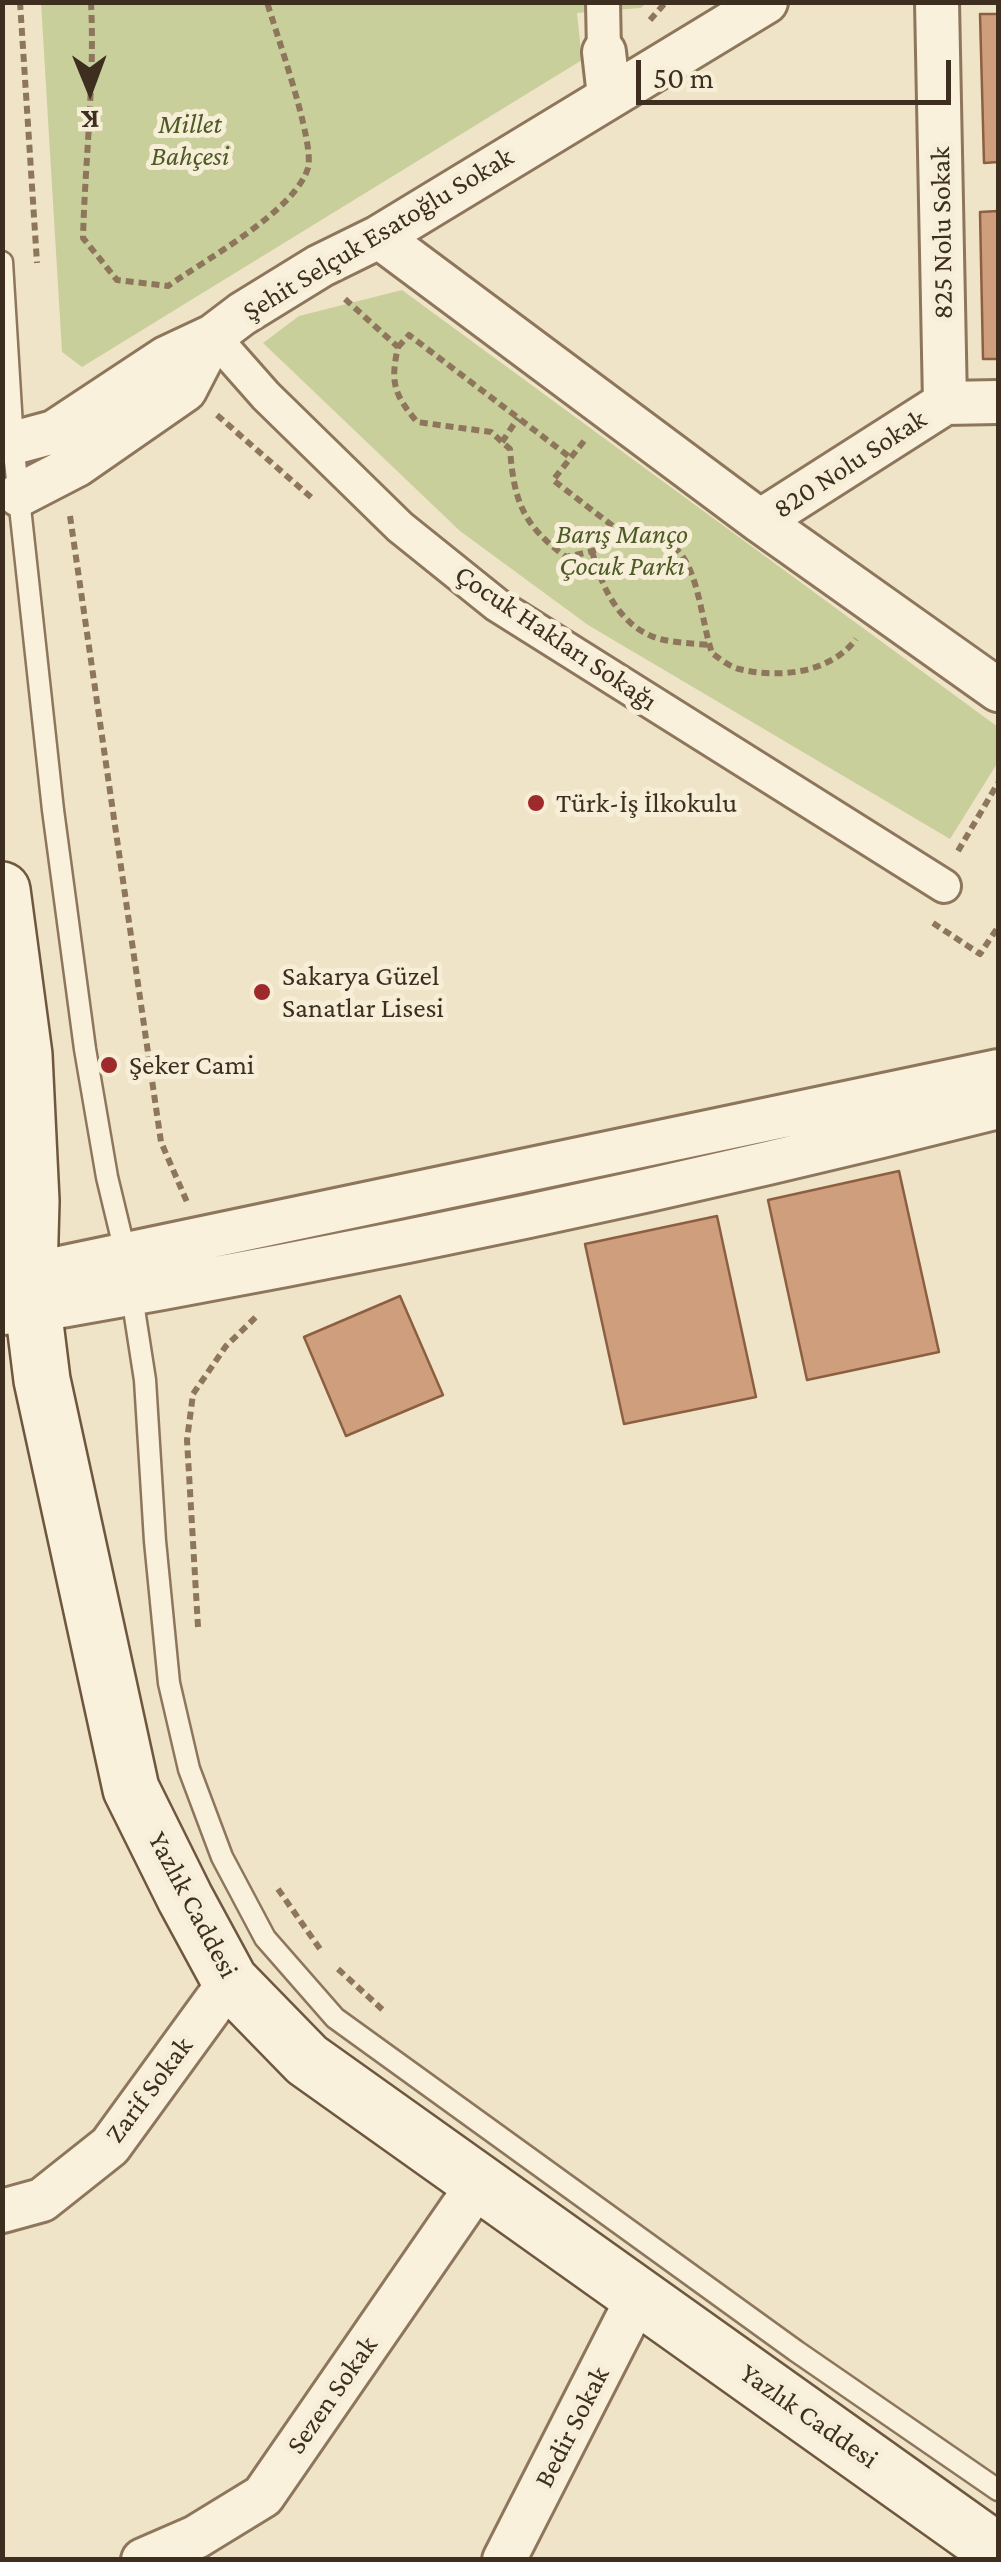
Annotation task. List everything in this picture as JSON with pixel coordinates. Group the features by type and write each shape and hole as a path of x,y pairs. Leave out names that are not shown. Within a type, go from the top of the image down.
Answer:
{"main road":[{"name":"Yazlık Caddesi","path":"2,890 24,1055 31,1201 17,1295 42,1380 131,1788 230,1980 307,2060 998,2552"}],"street":[{"path":"603,2 609,96"},
{"name":"825 Nolu Sokak","path":"937,2 946,402"},
{"name":"Şehit Selçuk Esatoğlu Sokak","path":"19,495 77,465 185,390 212,336 320,266 379,238 755,6"},
{"path":"379,238 760,521 998,690"},
{"path":"13,443 54,432 166,358 212,336"},
{"name":"Çocuk Hakları Sokağı","path":"212,336 266,396 400,527 498,605 944,886"},
{"name":"820 Nolu Sokak","path":"760,521 946,402 998,402"},
{"path":"17,1295 129,1274 998,1072"},
{"path":"129,1274 386,1247 826,1151 998,1108"},
{"name":"Zarif Sokak","path":"2,2211 42,2200 110,2146 230,1980"},
{"name":"Sezen Sokak","path":"144,2560 196,2538 263,2496 479,2182"},
{"name":"Bedir Sokak","path":"504,2560 639,2296"}],"lane":[{"path":"2,262 13,443 53,810 84,1049 129,1274 145,1380 169,1682 189,1769 222,1857 265,1938 334,2018 998,2490"}],"path":[{"path":"20,2 37,270"},
{"path":"91,2 94,61 82,238 117,280 168,286 286,205 308,166 302,116 267,2"},
{"path":"320,266 352,308 398,347"},
{"path":"571,458 408,335 398,347 392,374 398,400 418,422 491,432 510,449 512,480 521,512 541,538 566,557 628,538 655,536 674,547 690,564 712,653 736,669 810,670 844,655 859,636"},
{"path":"502,442 518,418"},
{"path":"591,432 553,480 628,538"},
{"path":"68,505 161,1142 188,1203"},
{"path":"592,551 599,579 617,608 646,634 709,645"},
{"path":"956,854 998,783"},
{"path":"920,915 980,954 998,927"},
{"path":"198,1628 187,1440 193,1394 226,1346 253,1317 268,1310"},
{"path":"268,1876 329,1962 394,2020"}],"green space":[{"name":"Millet Bahçesi","path":"41,3 646,3 641,8 577,13 582,60 82,367 62,352"},
{"name":"Barış Manço Çocuk Parkı","path":"402,290 998,727 998,762 950,839 588,625 460,531 263,343 299,316"}],"building":[{"path":"980,14 998,14 998,162 984,163"},
{"path":"998,211 998,359 983,359 980,212"},
{"path":"899,1171 939,1352 807,1380 768,1200"},
{"path":"717,1216 756,1397 624,1424 585,1244"},
{"path":"400,1296 443,1395 346,1436 304,1337"}],"place":[{"name":"Türk-İş İlkokulu","path":"536,803"},
{"name":"Sakarya Güzel Sanatlar Lisesi","path":"262,992"},
{"name":"Şeker Cami","path":"109,1065"}]}
